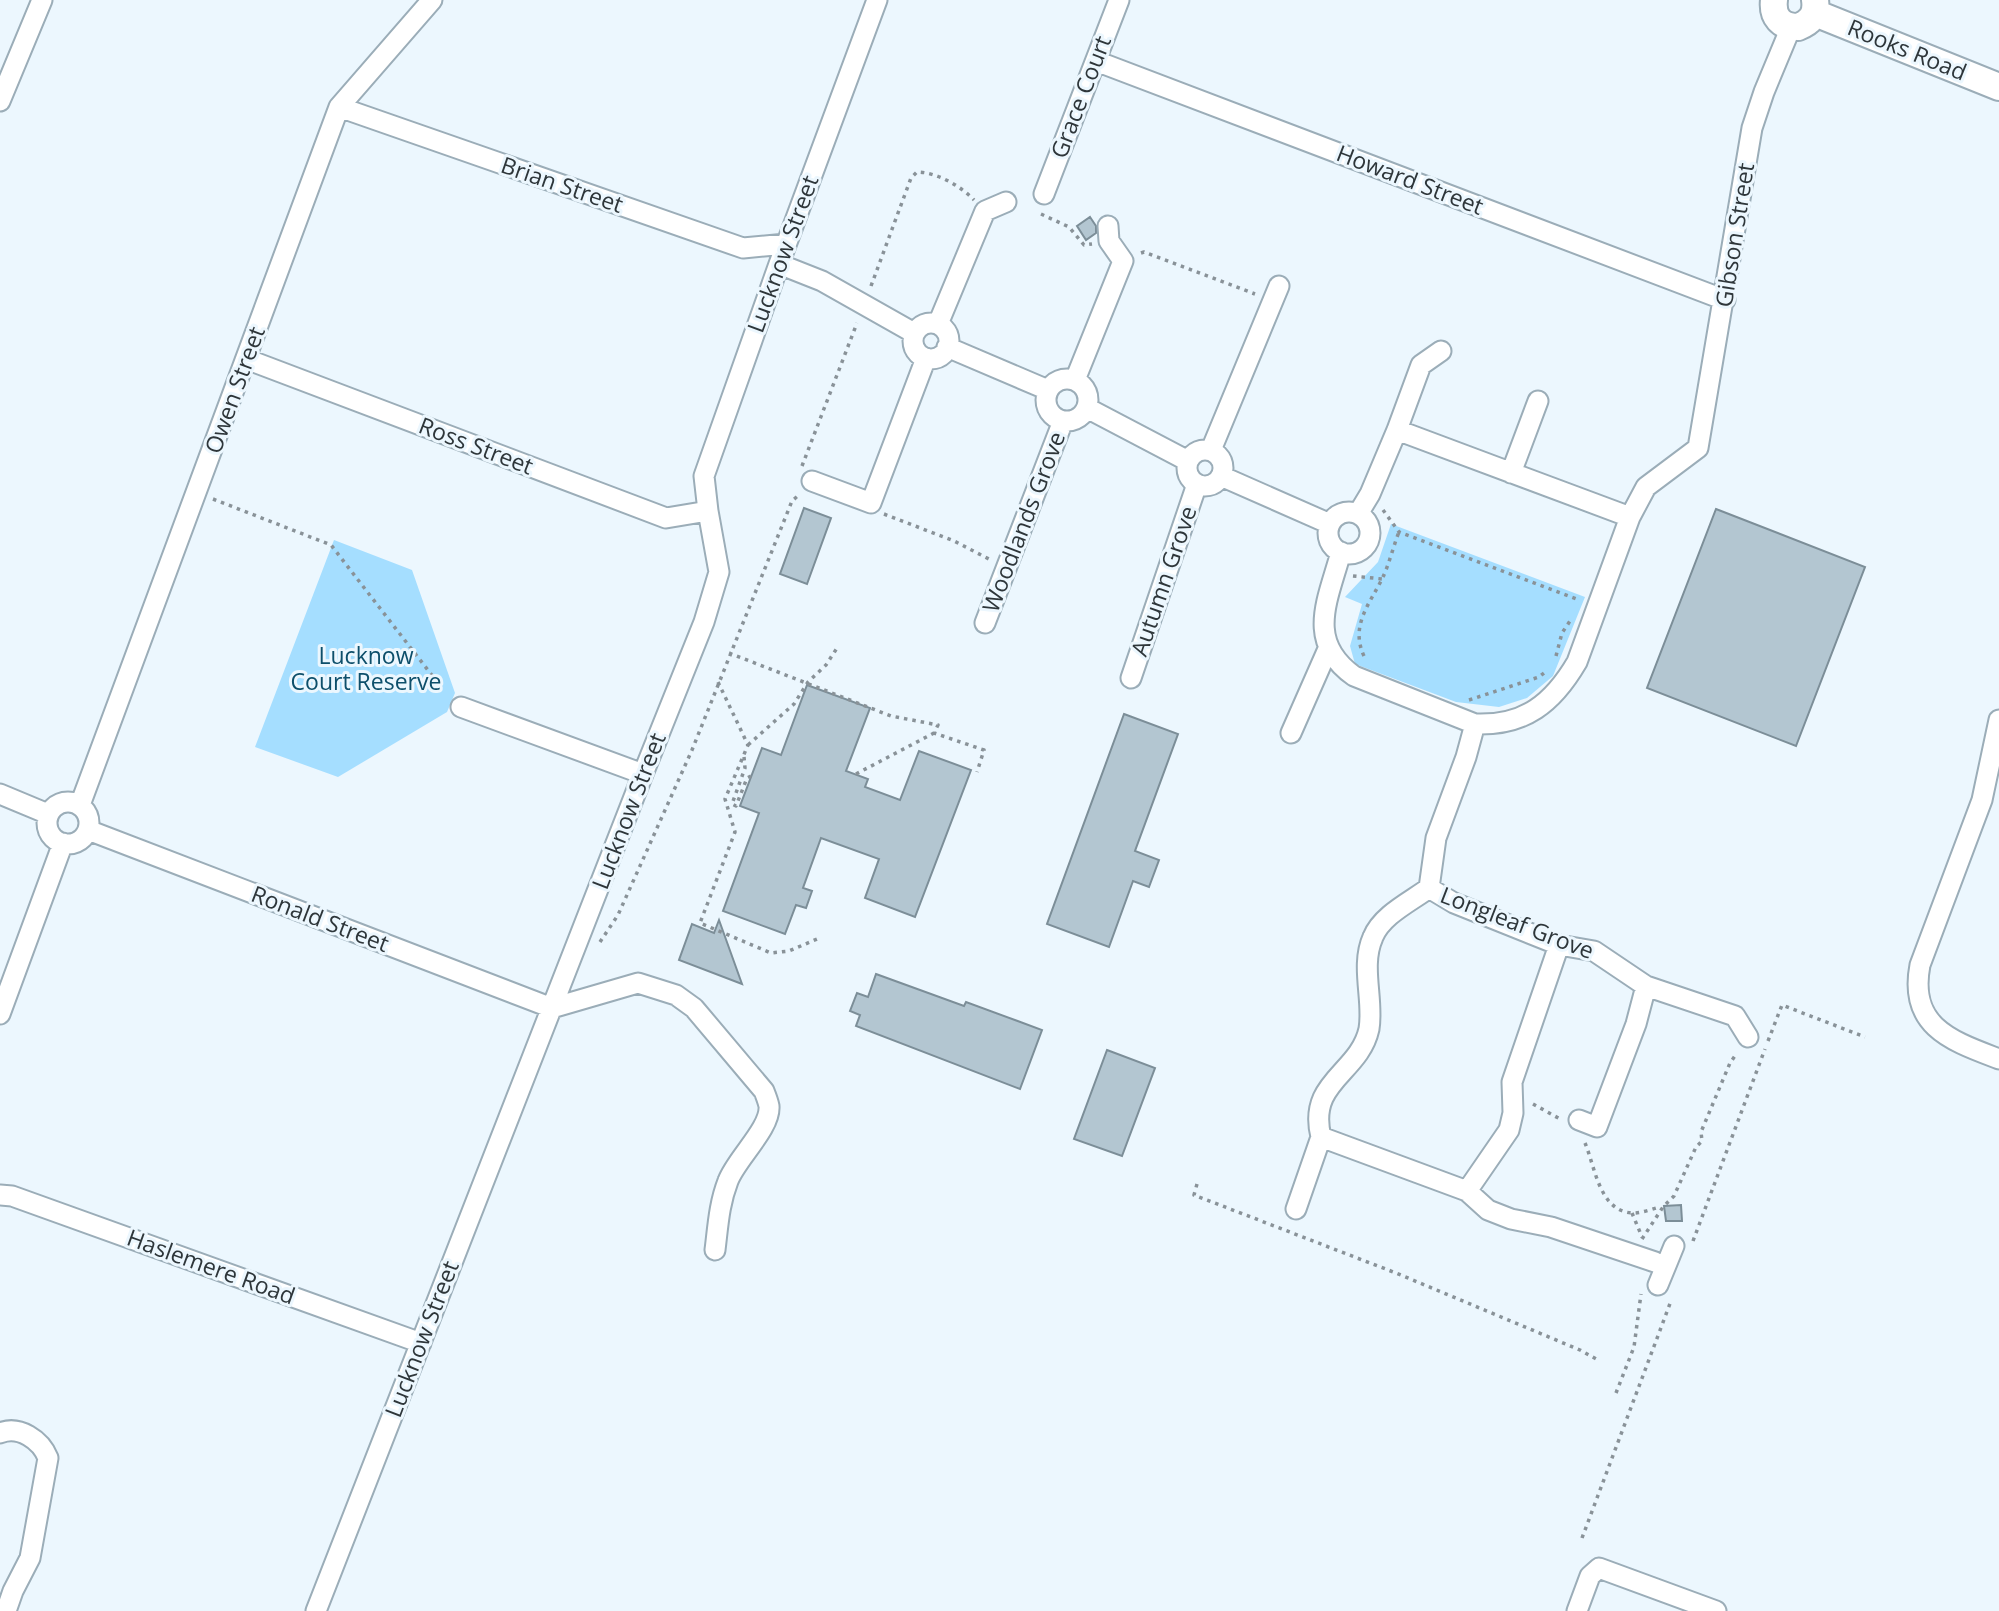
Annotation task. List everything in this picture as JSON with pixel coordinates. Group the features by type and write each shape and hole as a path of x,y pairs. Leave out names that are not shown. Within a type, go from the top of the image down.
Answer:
{"street":[{"path":"0,101 42,0"},
{"name":"Owen Street","path":"80,805 340,107 432,0"},
{"name":"Lucknow Street","path":"316,1611 701,632 719,572 704,476 786,244 877,0"},
{"name":"Grace Court","path":"1044,194 1118,0"},
{"path":"1774,0 1774,12 1778,19 1791,27 1805,24 1815,7"},
{"name":"Rooks Road","path":"1815,7 1999,87"},
{"name":"Gibson Street","path":"1630,517 1646,487 1698,448 1752,128 1791,27"},
{"name":"Howard Street","path":"1096,61 1725,300"},
{"name":"Brian Street","path":"340,107 743,248 786,244"},
{"path":"938,324 985,211 1006,202"},
{"path":"1075,380 1122,261 1108,234"},
{"path":"779,264 821,281 914,333"},
{"path":"1211,450 1276,293"},
{"path":"938,324 947,334 947,347 938,357 926,358 916,351 913,345 914,333 922,325 938,324"},
{"path":"947,347 1048,390"},
{"path":"1358,514 1370,494 1421,365 1441,351"},
{"path":"812,481 871,503 926,358"},
{"name":"Ross Street","path":"246,359 666,518 708,511"},
{"path":"1060,380 1075,380 1085,388 1087,408 1078,418 1063,421 1050,412 1046,405 1048,390 1060,380"},
{"path":"1511,473 1538,401"},
{"path":"1087,408 1188,461"},
{"name":"Woodlands Grove","path":"985,623 1063,421"},
{"path":"1341,552 1323,627 1328,649 1338,665 1354,676 1475,724 1495,725 1522,718 1549,701 1564,684 1577,662 1630,517 1397,430"},
{"path":"1211,450 1218,454 1224,469 1221,476 1210,485 1197,484 1188,474 1188,461 1198,451 1211,450"},
{"path":"1221,476 1331,524"},
{"name":"Autumn Grove","path":"1131,678 1197,484"},
{"path":"1342,513 1358,514 1369,526 1368,542 1357,553 1341,552 1330,540 1331,524 1342,513"},
{"path":"1291,733 1328,649"},
{"path":"461,707 643,774"},
{"path":"1999,720 1982,800 1917,979 1922,1005 1940,1033 1999,1059"},
{"path":"1296,1209 1321,1137 1317,1124 1319,1105 1329,1087 1358,1054 1369,1028 1368,953 1373,935 1388,916 1429,888 1436,838 1466,757 1475,724"},
{"path":"0,794 48,814"},
{"path":"65,802 80,805 88,817 88,830 78,841 56,841 48,829 48,814 52,808 65,802"},
{"name":"Ronald Street","path":"88,830 552,1008"},
{"path":"0,1014 63,843"},
{"name":"Longleaf Grove","path":"1429,888 1454,903 1559,945 1594,951 1646,986 1735,1016 1748,1037"},
{"path":"1466,1191 1509,1130 1513,1102 1512,1082 1559,945"},
{"path":"552,1008 638,984 676,995 694,1008 764,1091 769,1108 766,1123 734,1167 720,1204 715,1250"},
{"path":"1575,1126 1597,1127 1636,1024 1646,986"},
{"path":"1321,1137 1466,1191 1488,1210 1511,1219 1551,1227 1648,1258"},
{"name":"Haslemere Road","path":"0,1195 12,1196 421,1343"},
{"path":"0,1433 13,1430 22,1432 37,1441 45,1449 48,1458 30,1558 6,1611"},
{"path":"1577,1611 1591,1574 1600,1568 1716,1611"}],"path":[{"path":"1006,202 1069,227 1084,245 1108,234"},
{"path":"1122,261 1144,252 1276,293"},
{"path":"599,944 618,915 692,750 792,501 812,481"},
{"path":"196,493 331,545 441,687"},
{"path":"1370,494 1399,532 1581,600 1562,633 1555,660"},
{"path":"871,503 881,513 954,541 1006,569"},
{"path":"1370,665 1362,654 1358,635 1368,602 1382,579 1399,532"},
{"path":"1335,575 1382,579"},
{"path":"817,939 789,951 771,953 700,923 735,832 725,800 743,755 748,745 794,704 808,682 826,665 837,648"},
{"path":"729,653 891,716 938,725 934,733 856,774"},
{"path":"1468,700 1539,677 1546,671"},
{"path":"719,682 748,745"},
{"path":"934,733 985,750 977,772"},
{"path":"743,755 745,768 732,804 736,806 747,778 752,774 745,768"},
{"path":"1689,1252 1782,1005 1865,1037"},
{"path":"1513,1102 1527,1102 1575,1126 1600,1186 1608,1200 1620,1209 1632,1213 1662,1207 1679,1188 1696,1147 1702,1141 1701,1132 1730,1063 1748,1037"},
{"path":"1197,1184 1194,1195 1396,1273 1598,1360"},
{"path":"1616,1393 1633,1347 1648,1258 1662,1207"},
{"path":"1632,1213 1648,1258"},
{"path":"1582,1538 1674,1291"}],"green space":[{"path":"1391,524 1585,597 1553,676 1527,698 1499,707 1456,702 1355,664 1350,646 1362,604 1345,597 1378,562"},
{"name":"Lucknow Court Reserve","path":"334,540 412,570 455,693 447,712 338,777 255,747"}],"building":[{"path":"1090,217 1096,226 1096,233 1086,240 1077,226"},
{"path":"804,508 831,518 807,584 780,574"},
{"path":"1716,509 1865,567 1796,746 1647,688"},
{"path":"807,685 870,708 846,771 868,779 865,787 900,800 919,751 971,770 915,917 865,898 879,859 821,838 803,888 812,891 806,908 796,905 785,934 723,911 759,813 740,806 762,748 781,755"},
{"path":"1124,714 1178,734 1135,851 1159,860 1149,887 1133,881 1109,947 1047,924"},
{"path":"719,920 742,984 679,960 692,924 714,933"},
{"path":"876,974 964,1006 966,1002 1042,1030 1020,1089 856,1026 860,1015 850,1011 857,993 868,997"},
{"path":"1107,1050 1155,1068 1122,1156 1074,1139"},
{"path":"1681,1205 1682,1221 1666,1221 1664,1206"}]}
